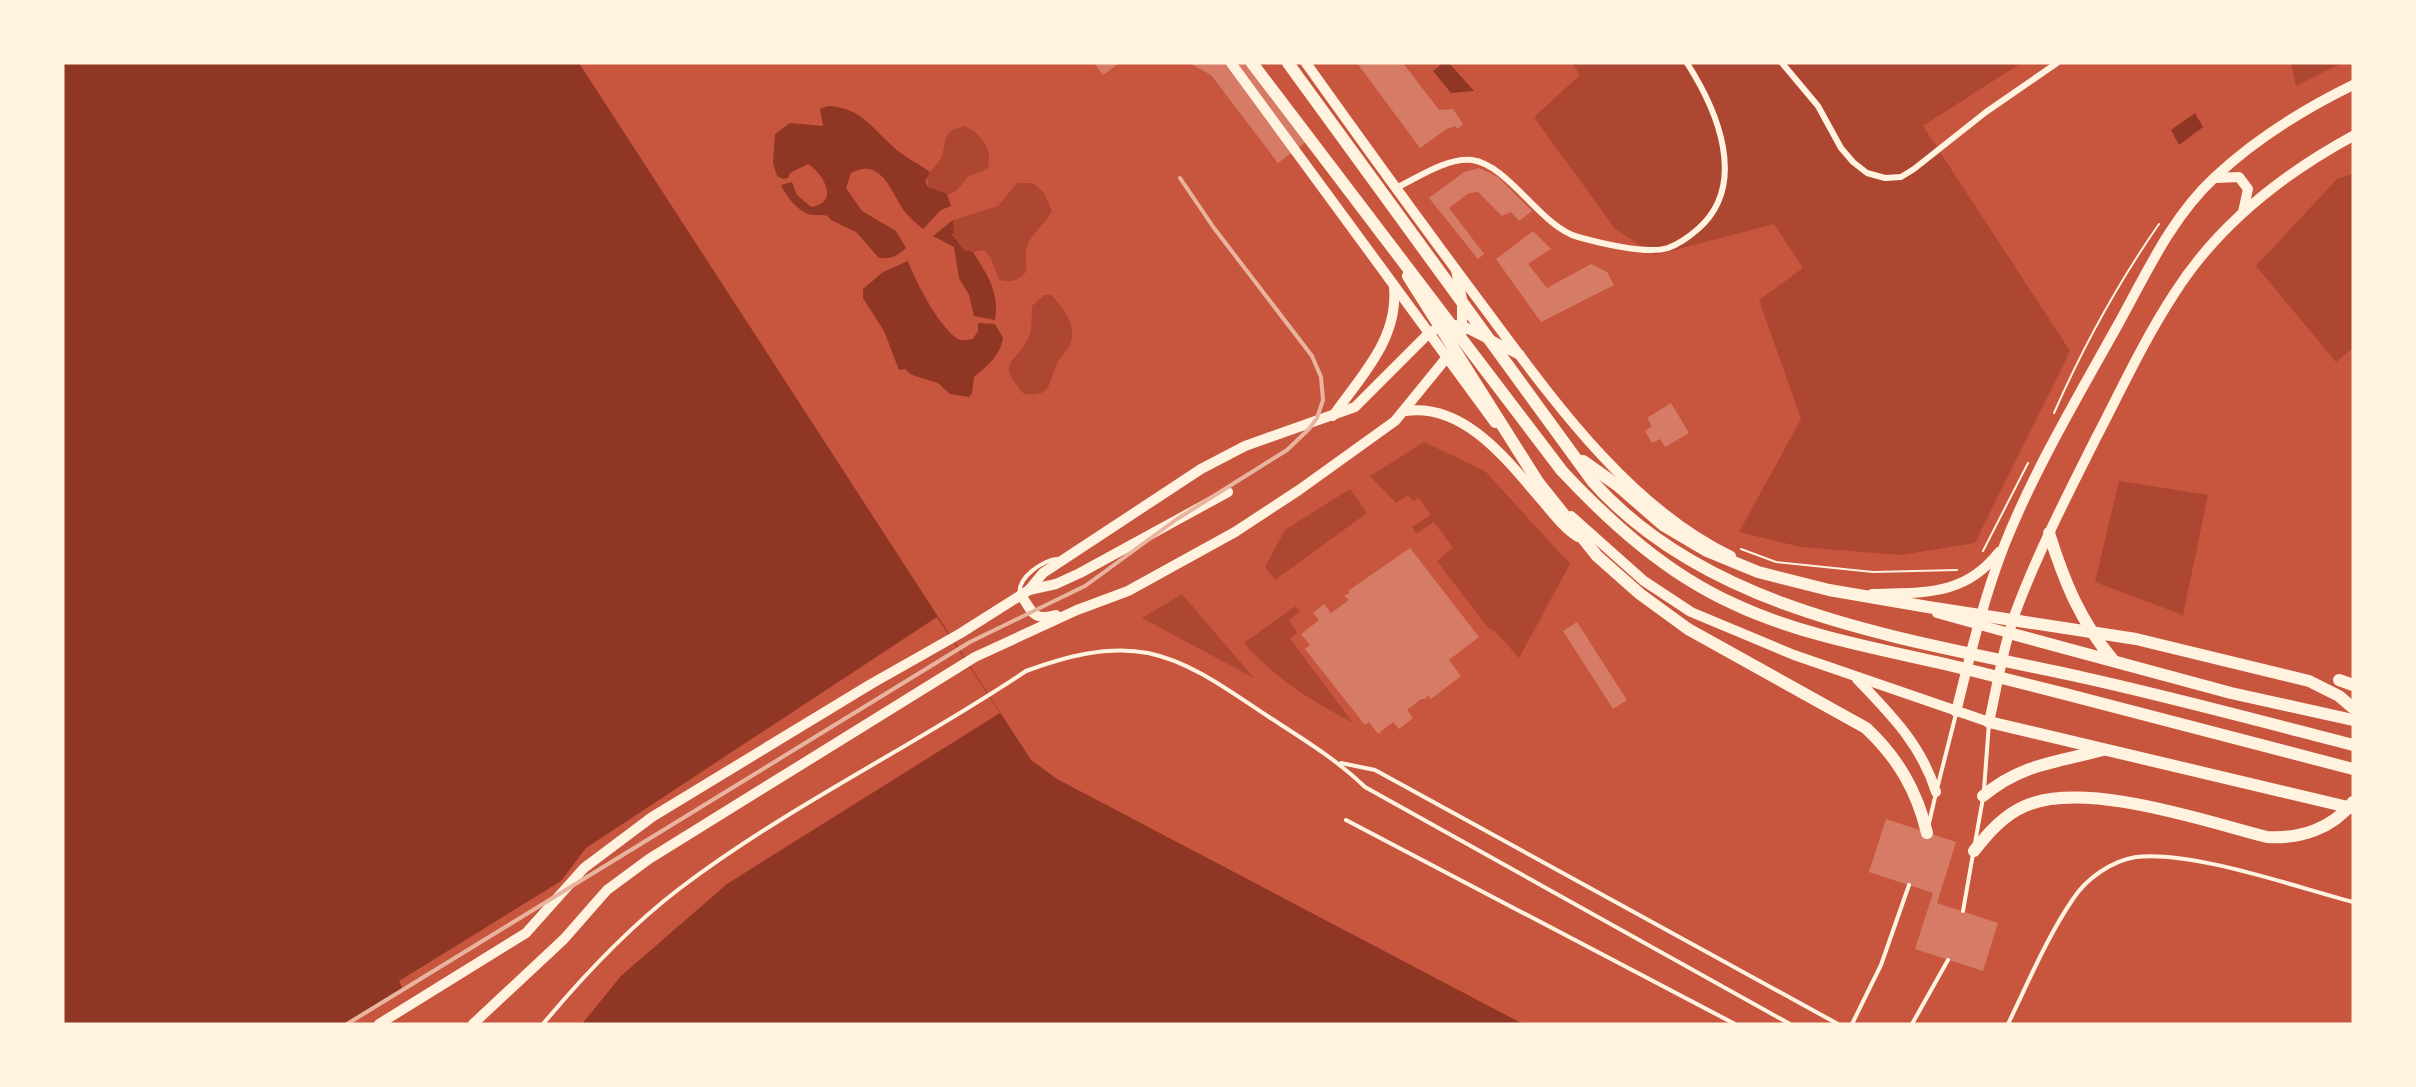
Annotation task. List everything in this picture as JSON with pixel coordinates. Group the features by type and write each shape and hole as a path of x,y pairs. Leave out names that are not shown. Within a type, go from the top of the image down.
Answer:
{"highway":[{"path":"1252,63 1562,471 1616,525 1658,558 1706,590 1734,605 1803,629 2179,721 2353,769"},
{"path":"1288,63 1435,268 1607,498 1654,537 1699,565 1754,592 1863,628 2177,698 2353,745"},
{"path":"1398,254 1411,283 1523,459 1563,515 1598,556 1640,594 1688,629 1866,728 1889,752 1907,778 1919,804 1927,833"},
{"path":"1577,457 1617,485 1663,525 1707,551 1758,572 1829,590 2136,639 2309,681 2339,696 2353,708"},
{"path":"2049,533 2072,600 2090,630 2114,660"},
{"path":"2009,633 2230,693 2353,720"},
{"path":"2339,680 2353,685"},
{"path":"1989,722 2353,809"},
{"path":"1983,796 2008,776 2028,767 2106,750"},
{"path":"1974,851 2000,822 2025,806 2063,799 2108,800 2267,837 2284,838 2308,833 2324,826 2353,802"}],"main road":[{"path":"1232,63 1446,358 1563,507 1606,549 1667,599 1746,637 1989,722 2009,633 2049,533 2138,354 2174,293 2202,256 2241,215 2296,171 2353,136"},
{"path":"1306,63 1395,188 1520,355 1595,450 1688,530 1729,555 1764,568 1871,594 2009,633"},
{"path":"1956,712 1978,624 2004,545 2061,428 2163,244 2187,209 2214,178 2273,131 2353,85"},
{"path":"2214,178 2239,177 2248,189 2248,200 2241,215"},
{"path":"473,1024 564,939 607,890 649,860 975,657 1077,610 1128,591 1235,532 1299,490 1406,411 1460,340 1462,326 1460,290 1455,268"},
{"path":"1333,416 1384,345 1394,312 1394,286"},
{"path":"1025,593 1043,573 1202,469 1245,446 1355,407 1428,334 1444,324 1462,326 1520,355"},
{"path":"1406,411 1423,408 1463,424 1480,435 1501,454 1574,534 1590,544 1606,549"},
{"path":"379,1024 526,933 584,868 652,818 1025,593 1056,584 1080,573 1228,492"},
{"path":"1871,594 1949,589 1967,581 1980,571 2004,545"},
{"path":"1025,593 1036,617 1043,618 1077,610"},
{"path":"1855,676 1919,749 1936,792"}],"street":[{"path":"1395,188 1451,164 1474,160 1513,185 1540,212 1575,236 1641,249 1667,249 1689,237 1710,218 1723,194 1725,169 1719,127 1687,63"},
{"path":"1782,63 1818,106 1841,148 1853,162 1867,173 1886,178 1901,177 1986,112 2057,63"}],"lane":[{"path":"543,1024 573,988 624,935 677,890 740,846 1026,671 1055,660 1101,651 1147,653 1217,682 1340,763 1365,788 1790,1024"},
{"path":"1927,833 1956,712"},
{"path":"1963,911 1983,796 1989,722"},
{"path":"1340,763 1375,770 1838,1024"},
{"path":"1346,820 1735,1024"},
{"path":"2008,1024 2073,898 2090,880 2116,864 2134,857 2154,856 2207,864 2353,902"},
{"path":"1852,1024 1881,965 1910,885"},
{"path":"1912,1024 1948,960"}],"path":[{"path":"1733,546 1776,562 1873,572 1955,571"}],"shaded area":[{"path":"63,63 579,63 1031,760 1057,779 1523,1024 63,1024"},
{"path":"1443,63 1449,63 1474,91 1451,93 1433,71"},
{"path":"1572,63 2021,63 1923,126 2070,351 1975,543 1901,555 1801,547 1739,532 1801,419 1759,300 1803,268 1774,224 1655,255 1615,229 1534,117 1580,75"},
{"path":"2291,63 2342,63 2296,86"},
{"path":"828,106 840,107 859,115 898,151 930,172 925,181 928,187 947,194 951,206 941,210 923,229 905,212 890,187 878,173 871,169 862,169 851,173 846,188 862,211 896,231 906,248 894,256 879,258 856,232 831,220 828,216 808,214 792,202 781,185 792,182 797,195 811,207 825,200 827,194 824,181 808,164 790,173 788,178 783,179 777,176 773,163 775,134 790,123 823,126 820,109"},
{"path":"2195,113 2203,127 2179,145 2171,130"},
{"path":"964,126 976,133 984,142 989,154 988,168 969,176 959,188 950,194 935,192 928,187 927,176 943,154 947,135"},
{"path":"2353,174 2353,348 2336,362 2256,266 2337,179"},
{"path":"1017,183 1033,183 1044,193 1052,211 1028,244 1027,271 1021,277 1004,281 999,280 991,258 984,250 973,252 964,250 952,233 954,231 953,220 998,206"},
{"path":"953,220 954,232 952,234 964,250 973,252 991,284 996,301 995,320 974,316 969,295 959,278 954,247 933,236"},
{"path":"908,261 928,302 948,331 957,339 973,339 978,331 978,323 995,324 1003,338 996,355 974,377 972,393 969,397 950,394 938,383 912,375 905,369 899,370 884,331 863,298 863,289 883,272"},
{"path":"1044,295 1051,295 1068,317 1072,337 1057,364 1048,388 1040,393 1024,394 1010,376 1010,364 1030,335 1032,306"},
{"path":"1424,442 1485,471 1570,564 1519,658 1495,631 1488,628 1437,561 1453,548 1434,522 1416,534 1412,527 1431,515 1419,498 1413,501 1408,495 1396,503 1370,476"},
{"path":"2119,481 2208,495 2183,615 2095,582"},
{"path":"1350,489 1367,513 1275,580 1265,567 1285,530"},
{"path":"1182,594 1254,678 1142,618"},
{"path":"1296,606 1300,611 1289,620 1297,633 1290,639 1353,723 1322,706 1282,679 1244,643"}],"pier":[{"path":"937,617 1000,713 727,884 621,976 582,1024 347,1024 403,990 399,981 561,881 586,848"}],"building":[{"path":"1094,63 1120,63 1103,75"},
{"path":"1189,63 1258,63 1313,137 1278,163 1211,75"},
{"path":"1357,63 1403,63 1439,110 1453,109 1463,124 1458,129 1455,126 1445,130 1420,148"},
{"path":"1479,168 1498,177 1532,211 1519,221 1511,212 1502,216 1478,192 1469,193 1449,208 1484,254 1478,259 1429,198 1464,172"},
{"path":"1533,231 1551,249 1528,264 1547,288 1591,264 1607,272 1614,285 1541,322 1496,259"},
{"path":"1671,403 1689,433 1665,447 1660,439 1652,443 1645,431 1652,426 1647,418"},
{"path":"1410,548 1479,637 1449,660 1461,676 1431,699 1427,695 1426,699 1421,699 1407,710 1413,718 1399,729 1393,722 1378,734 1369,722 1365,725 1305,649 1310,645 1301,634 1319,620 1313,613 1324,604 1331,613 1349,600 1344,596 1350,593 1348,591"},
{"path":"1577,622 1627,700 1613,709 1563,631"},
{"path":"1886,819 1956,842 1937,903 1998,923 1983,971 1915,949 1933,893 1869,872"}],"railway":[{"path":"347,1024 970,642 1085,586 1177,519 1287,450 1309,429 1317,418 1323,400 1321,377 1312,356 1214,228 1180,178"}]}
